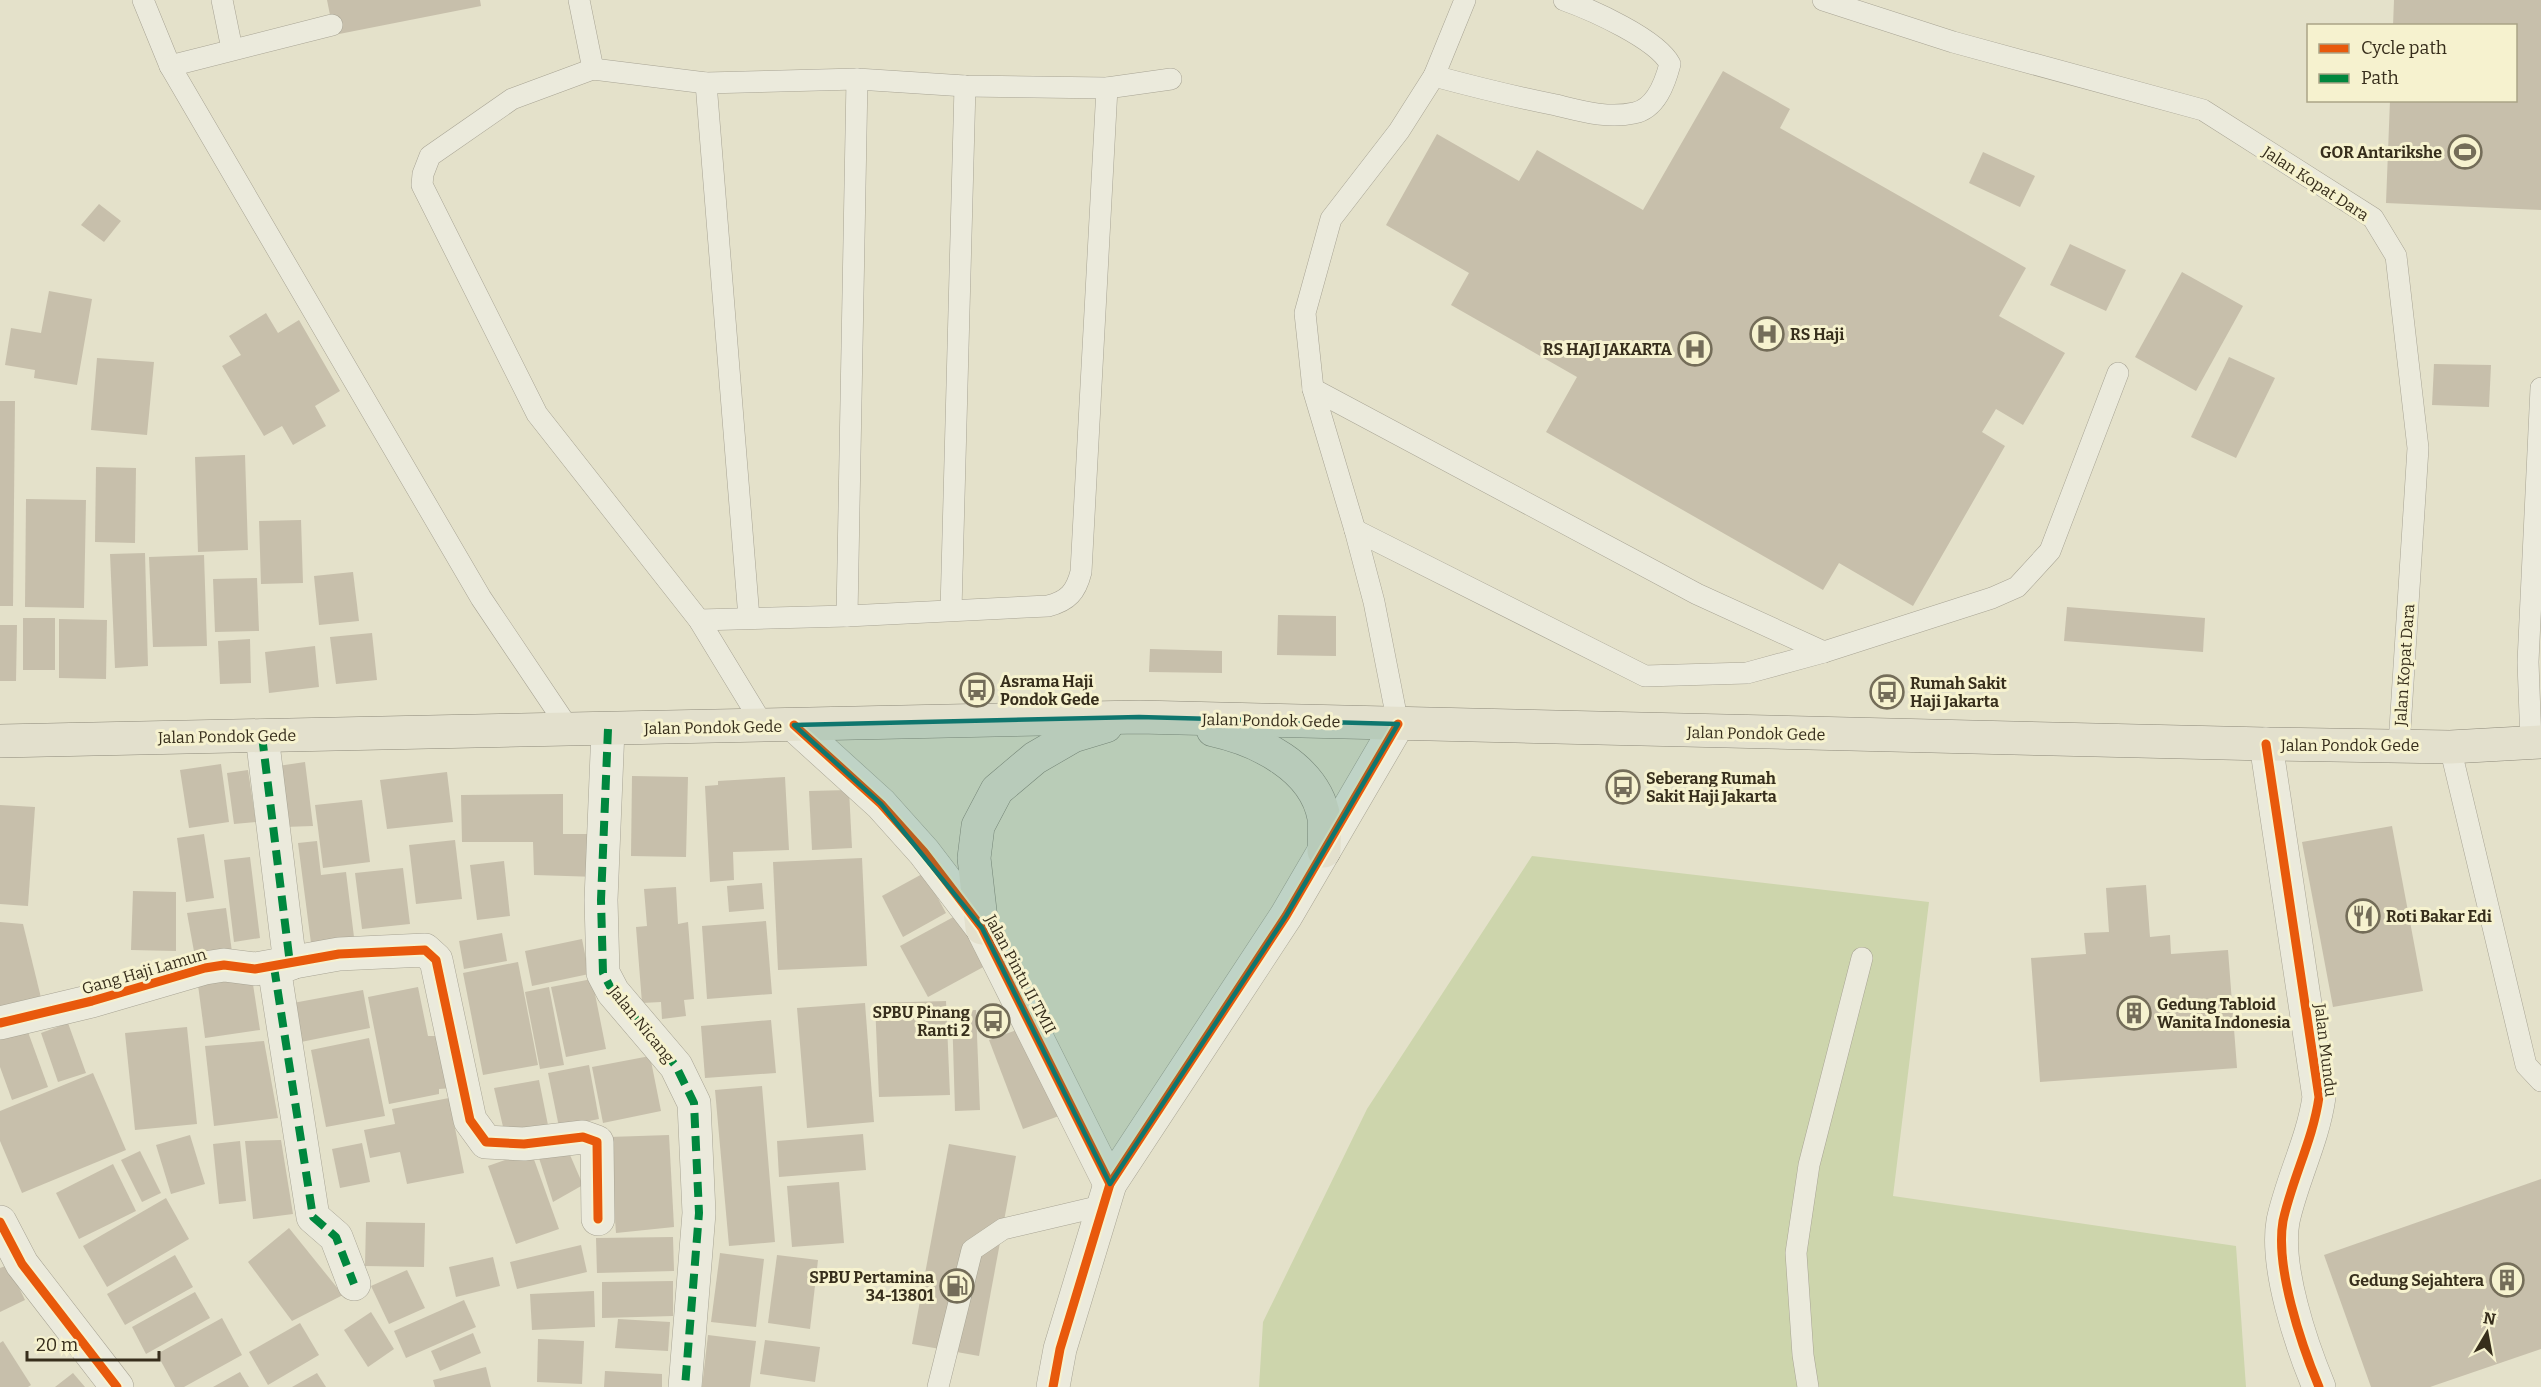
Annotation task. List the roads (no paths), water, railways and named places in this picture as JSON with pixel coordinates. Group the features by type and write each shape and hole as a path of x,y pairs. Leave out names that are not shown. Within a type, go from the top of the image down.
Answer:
{"main road":[{"name":"Jalan Pondok Gede","path":"0,741 608,729 966,719 1150,717 2266,744 2450,747 2536,742"},
{"path":"982,927 974,858 978,826 997,790 1035,758 1073,736 1150,717 1226,733 1254,742 1283,759 1306,780 1318,798 1324,819 1324,851"}],"street":[{"path":"1053,1387 1060,1349 1105,1195 1253,966 1398,724"},
{"name":"Jalan Pintu II TMII","path":"779,725 882,804 924,852 982,927 1105,1195"},
{"name":"Jalan Nicang","path":"608,729 601,900 603,973 613,992 676,1066 694,1102 699,1213 685,1387"},
{"path":"262,736 282,965 313,1217 336,1237 354,1284"},
{"name":"Jalan Mundu","path":"2266,744 2319,1097 2315,1124 2283,1222 2282,1243 2289,1298 2305,1352 2319,1387"},
{"name":"Gang Haji Lamun","path":"0,1023 92,1001 205,968 224,965 255,969 339,954 425,950 435,960 470,1120 486,1142 524,1144 584,1137 597,1142 598,1219"},
{"path":"0,1221 21,1264 117,1387"}],"lane":[{"path":"143,0 170,66 481,598 569,729"},
{"path":"222,0 232,49"},
{"path":"579,0 593,69"},
{"path":"1398,724 1383,643 1355,530 1313,389 1305,313 1331,219 1399,131 1434,76 1465,0"},
{"path":"1434,76 1504,95 1599,114 1635,113 1653,103 1665,81 1670,64 1664,53 1624,27 1564,0"},
{"name":"Jalan Kopat Dara","path":"1823,0 1953,42 2203,110 2373,218 2396,256 2418,448 2398,745"},
{"path":"170,66 332,26"},
{"path":"779,725 537,414 422,185 429,156 512,99 593,69 706,83 857,79 965,86 1107,88 1171,79"},
{"path":"847,616 857,79"},
{"path":"706,83 749,618"},
{"path":"951,610 965,86"},
{"path":"699,620 847,616 1048,606 1060,603 1071,596 1082,572 1107,88"},
{"path":"1355,530 1645,676 1747,673 1824,652 1992,598 2017,587 2050,551 2118,373"},
{"path":"2536,742 2528,662 2541,388"},
{"path":"1313,389 1697,594 1824,652"},
{"path":"2450,747 2526,1065 2541,1081"},
{"path":"1808,1387 1803,1355 1796,1253 1809,1166 1862,958"},
{"path":"938,1387 972,1250 1003,1229 1105,1195"}],"place":[{"name":"GOR Antarikshe","path":"2465,152"},
{"name":"RS Haji","path":"1767,334"},
{"name":"RS HAJI JAKARTA","path":"1695,349"},
{"name":"Asrama Haji Pondok Gede","path":"977,690"},
{"name":"Rumah Sakit Haji Jakarta","path":"1887,692"},
{"name":"Seberang Rumah Sakit Haji Jakarta","path":"1623,787"},
{"name":"Roti Bakar Edi","path":"2363,916"},
{"name":"Gedung Tabloid Wanita Indonesia","path":"2134,1013"},
{"name":"SPBU Pinang Ranti 2","path":"993,1021"},
{"name":"Gedung Sejahtera","path":"2507,1280"},
{"name":"SPBU Pertamina 34-13801","path":"957,1286"}]}
